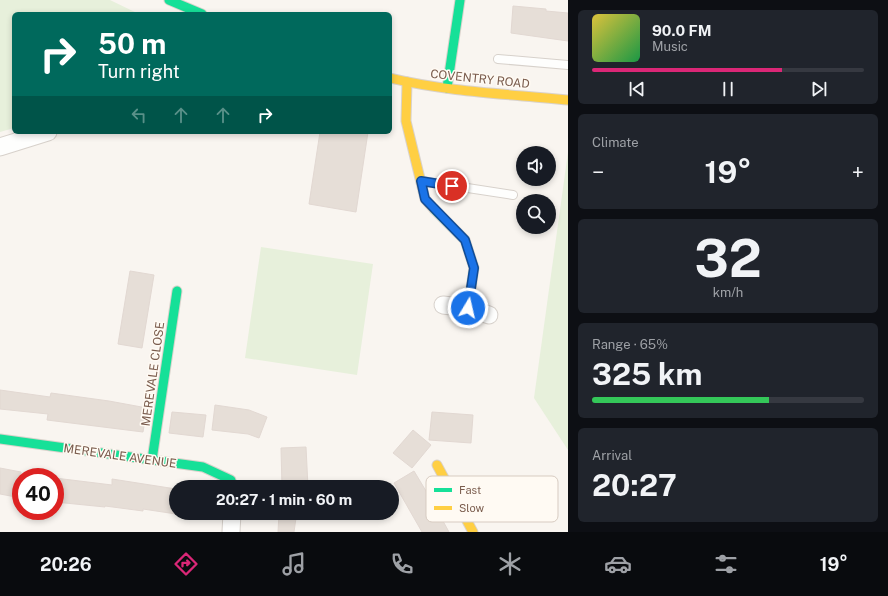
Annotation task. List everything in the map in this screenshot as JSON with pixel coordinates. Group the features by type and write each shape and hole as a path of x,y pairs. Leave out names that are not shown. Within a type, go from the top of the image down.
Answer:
{"street":[{"path":"169,0 197,12"},
{"path":"447,88 460,0"},
{"name":"COVENTRY ROAD","path":"392,78 447,88 568,100"},
{"path":"406,82 406,122 425,199 465,240 474,268 468,308"},
{"path":"0,147 42,134"},
{"name":"MEREVALE CLOSE","path":"152,460 178,291"},
{"path":"443,305 468,308 489,315"},
{"name":"MEREVALE AVENUE","path":"0,439 203,467 231,480"},
{"path":"437,465 443,476"},
{"path":"231,532 232,520"},
{"path":"468,522 474,532"}],"lane":[{"path":"498,59 568,65"},
{"path":"421,181 513,195"}],"green space":[{"path":"0,0 110,0 135,12 12,12 12,129 0,132"},
{"path":"568,152 568,450 534,398"},
{"path":"261,247 373,264 357,375 245,358"}],"building":[{"path":"513,6 568,13 568,41 511,33"},
{"path":"320,134 368,134 356,212 309,204"},
{"path":"130,271 154,275 142,348 118,344"},
{"path":"0,390 50,397 51,393 147,408 143,432 47,420 48,414 0,409"},
{"path":"215,405 249,410 267,417 259,438 248,434 212,430"},
{"path":"172,412 206,415 203,437 169,433"},
{"path":"432,412 473,415 471,443 429,440"},
{"path":"413,430 431,445 412,468 393,453"},
{"path":"306,447 308,480 282,480 281,448"},
{"path":"0,468 12,470 12,496 0,494"},
{"path":"414,471 426,491 426,522 444,522 449,532 422,532 399,492 399,480"},
{"path":"64,479 112,485 112,479 169,488 169,513 143,509 143,511 64,503"},
{"path":"279,520 296,520 294,532 278,532"}],"traffic: fast":[{"path":"169,0 197,12"},
{"path":"447,88 460,0"},
{"path":"434,209 465,240 474,268 468,308"},
{"path":"152,460 177,291"},
{"path":"0,439 203,467 231,480"}],"traffic: slow":[{"path":"392,78 456,90 568,100"},
{"path":"407,82 406,121 425,199 434,209"},
{"path":"437,465 443,476"},
{"path":"468,522 473,532"}],"route":[{"path":"452,186 421,181 425,199 465,240 474,268 468,308"}]}
